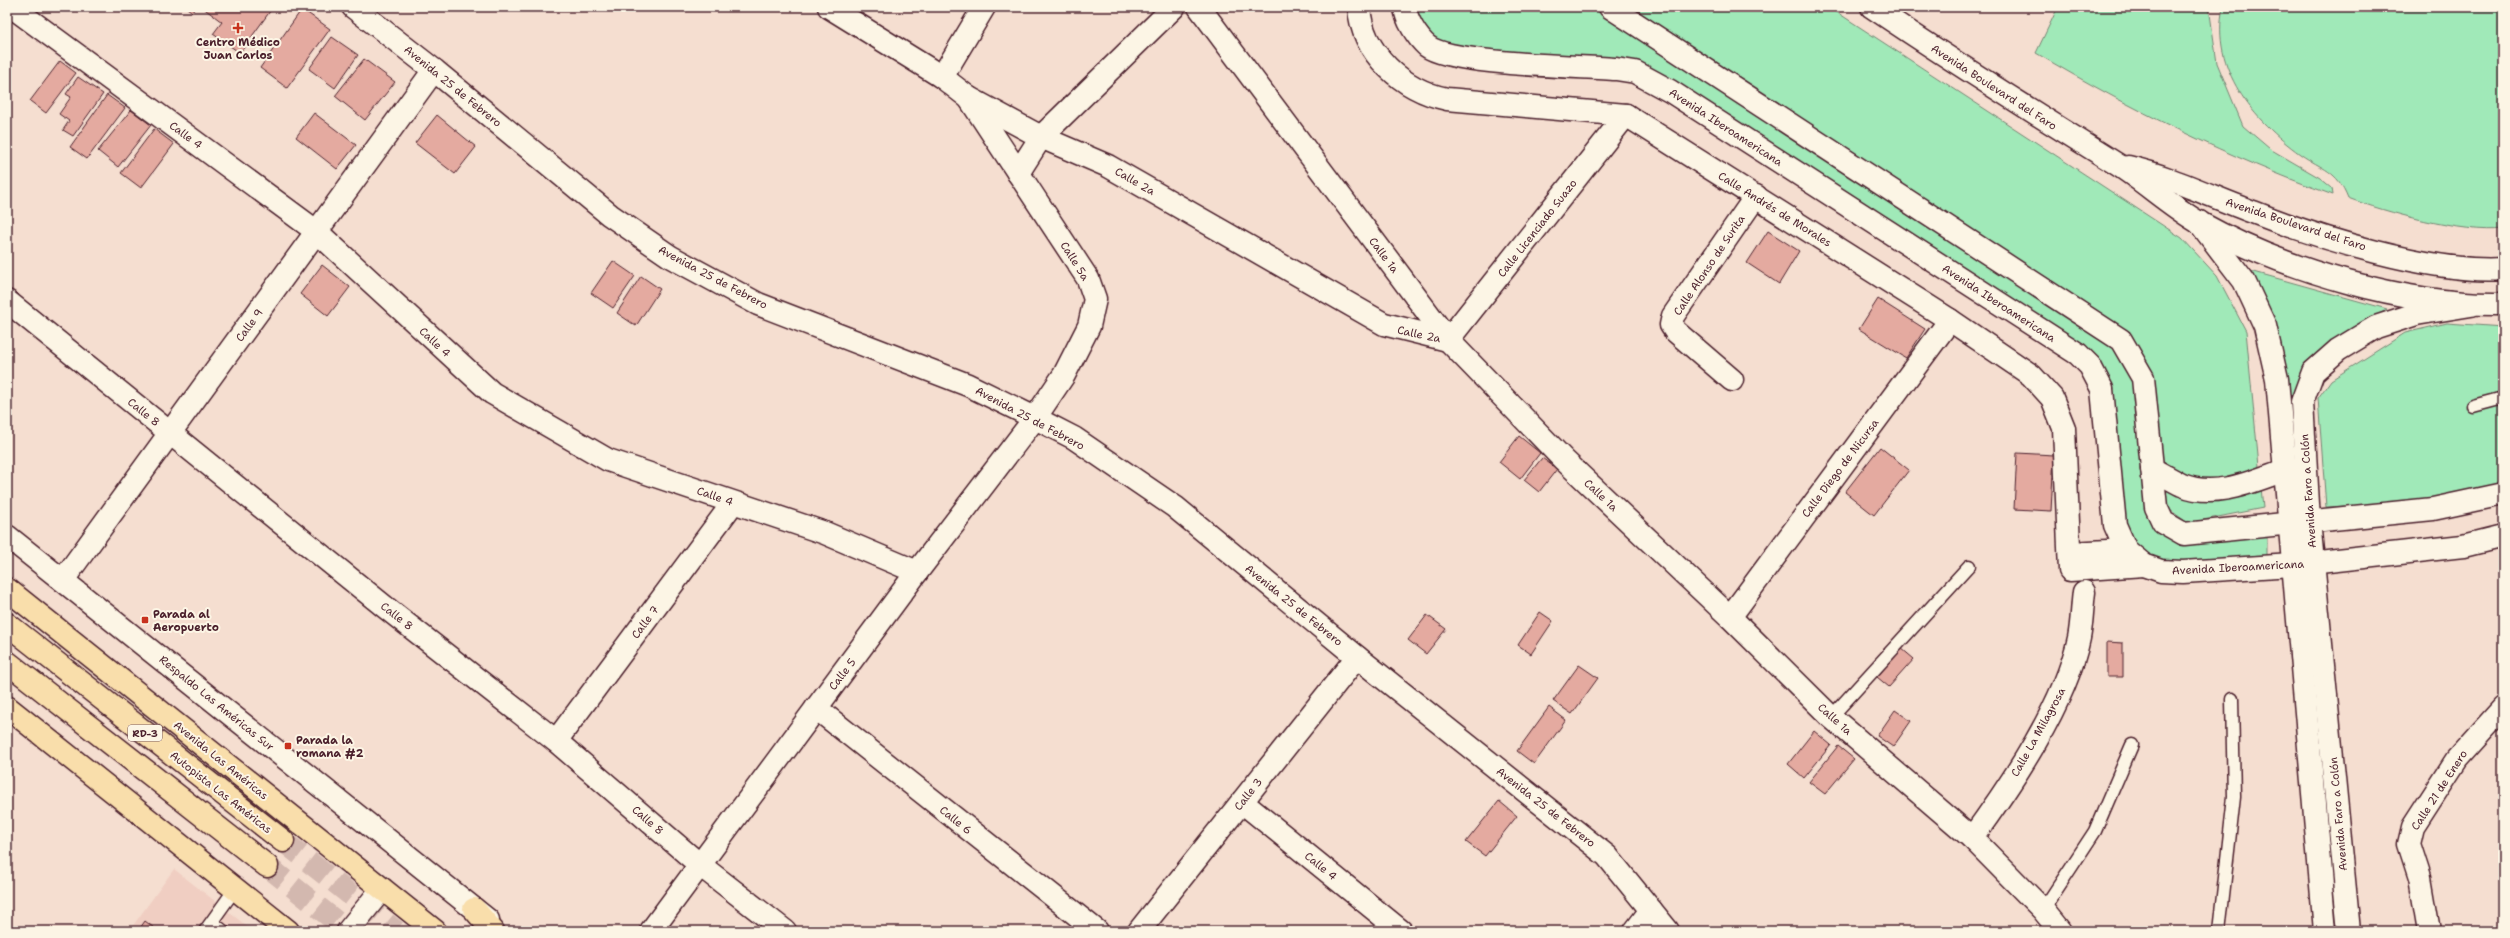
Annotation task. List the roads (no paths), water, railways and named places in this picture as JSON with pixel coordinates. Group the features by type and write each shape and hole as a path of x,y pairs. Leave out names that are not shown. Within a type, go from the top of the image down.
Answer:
{"main road":[{"name":"Avenida Las Américas","path":"7,589 435,931"},
{"name":"Autopista Las Américas","path":"7,624 283,841"},
{"name":"RD-3","path":"7,662 267,866"},
{"path":"7,707 288,931"},
{"path":"474,909 493,931"}],"street":[{"name":"Calle 4","path":"12,7 316,232 492,393 608,460 825,533 917,572"},
{"name":"Avenida 25 de Febrero","path":"354,7 434,70 610,215 671,257 758,304 968,385 1035,418 1074,438 1174,507 1357,657 1608,856 1668,931"},
{"name":"Calle 2a","path":"829,7 942,77 969,98 1041,137 1108,166 1384,324 1448,340"},
{"path":"942,77 984,7"},
{"path":"1018,173 1041,137 1174,7"},
{"name":"Calle 1a","path":"1199,7 1448,340 1564,460 1730,616 1831,717 1972,838 2043,910 2060,931"},
{"name":"Calle Andrés de Morales","path":"1359,7 1360,23 1370,45 1386,66 1406,84 1427,95 1447,99 1626,115 1950,320 2031,375 2052,398 2064,428 2071,562"},
{"name":"Avenida Iberoamericana","path":"1405,7 1406,18 1427,46 1465,59 1616,69 1635,72 1670,91 2078,354 2090,366 2102,389 2115,526 2126,550 2144,565 2161,571 2183,572 2303,564 2463,546 2503,536"},
{"path":"1610,7 2121,340 2143,378 2156,507 2163,522 2184,534 2433,510 2503,494"},
{"name":"Avenida Boulevard del Faro","path":"1872,7 1963,68 2117,164 2199,222 2255,250 2314,272 2390,292 2471,305 2503,304"},
{"name":"Calle 9","path":"63,580 434,70"},
{"name":"Calle 5a","path":"969,98 1088,279 1095,299 1086,333 1064,375 1035,418"},
{"name":"Calle Licenciado Suazo","path":"1448,340 1626,115"},
{"name":"Avenida Boulevard del Faro","path":"2117,164 2156,173 2255,213 2344,242 2421,261 2484,270 2503,269"},
{"name":"Calle Alonso de Surita","path":"1732,380 1675,331 1671,325 1673,316 1756,196"},
{"name":"Avenida Faro a Colón","path":"2199,222 2244,281 2265,326 2277,379 2285,470 2299,522"},
{"name":"Calle 8","path":"7,301 556,741 700,865 785,931"},
{"name":"Avenida Faro a Colón","path":"2349,931 2299,522 2302,402 2313,372 2338,350 2376,327 2416,314 2471,305"},
{"name":"Calle Diego de Nicursa","path":"1730,616 1950,320"},
{"name":"Calle 5","path":"651,931 917,572 1035,418"},
{"path":"2152,469 2182,485 2198,489 2216,490 2235,487 2285,470"},
{"name":"Calle 7","path":"556,741 733,503"},
{"name":"Respaldo Las Américas Sur","path":"7,536 502,931"},
{"path":"2071,562 2126,550"},
{"path":"2071,562 2144,565"},
{"name":"Avenida Faro a Colón","path":"2303,564 2325,931"},
{"name":"Calle La Milagrosa","path":"1972,838 2004,795 2061,695 2079,638 2084,592"},
{"name":"Calle 3","path":"1139,931 1357,657"},
{"name":"Calle 6","path":"816,708 1096,931"},
{"name":"Calle 21 de Enero","path":"2429,931 2420,878 2408,844 2413,827 2457,759 2503,708"},
{"name":"Calle 4","path":"1242,802 1401,931"},
{"path":"348,931 382,889"},
{"path":"1635,931 1651,910"}],"lane":[{"path":"2473,406 2503,398"},
{"path":"1831,717 1970,566"},
{"path":"2219,931 2234,797 2232,700"},
{"path":"2043,910 2095,831 2132,745"},
{"path":"223,931 208,926 235,889"}],"tunnel":[{"path":"283,841 396,931"},
{"path":"267,866 348,931"}],"place":[{"name":"Centro Médico Juan Carlos","path":"238,28"},
{"name":"Parada al Aeropuerto","path":"145,620"},
{"name":"Parada la romana #2","path":"288,746"}]}
